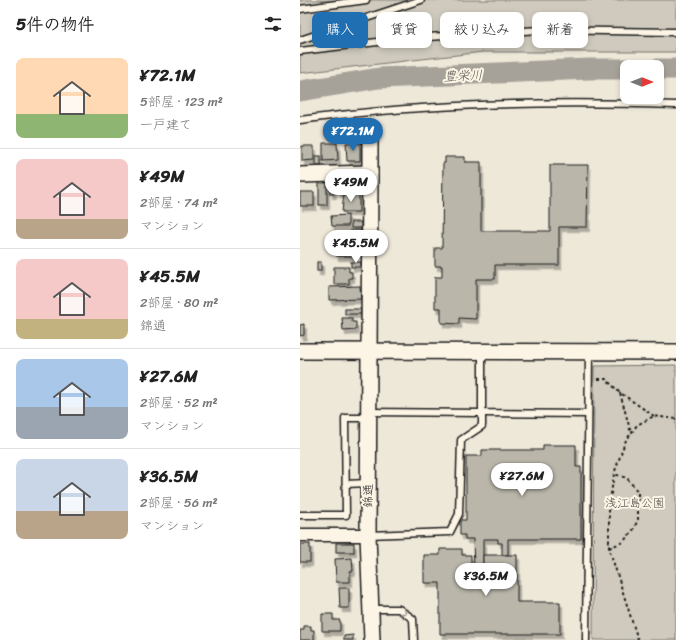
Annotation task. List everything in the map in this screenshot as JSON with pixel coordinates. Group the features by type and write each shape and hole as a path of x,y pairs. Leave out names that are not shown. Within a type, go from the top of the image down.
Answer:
{"street":[{"name":"錦通","path":"370,128 368,535 372,640"},
{"path":"300,175 370,174"},
{"path":"300,351 676,352"},
{"path":"300,535 368,535"}],"lane":[{"path":"300,9 366,0"},
{"path":"300,40 421,0"},
{"path":"300,51 412,38 540,30 676,32"},
{"path":"300,120 340,115 447,107 585,102 676,105"},
{"path":"368,535 450,532 459,514 461,440 482,426 482,351"},
{"path":"586,640 589,352"},
{"path":"300,515 346,514 345,418 368,415 482,413 588,414"},
{"path":"346,484 368,483"},
{"path":"372,609 399,609 413,619 414,640"}],"path":[{"path":"589,380 606,379 619,392 654,416 676,419"},
{"path":"619,392 632,433"},
{"path":"638,640 609,548 609,507 614,474 625,442 637,425 654,416"},
{"path":"609,548 622,542 634,529 638,519 638,492 627,478 614,474"}],"green space":[{"path":"300,0 676,0 676,52 483,52 300,73"},
{"name":"浅江島公園","path":"676,365 676,640 593,640 594,366"}],"building":[{"path":"355,129 361,130 360,134 355,134"},
{"path":"331,131 338,131 338,135 331,135"},
{"path":"323,143 337,143 338,160 323,161"},
{"path":"346,143 360,143 360,161 347,161"},
{"path":"302,146 314,146 314,160 302,161"},
{"path":"316,156 321,156 321,165 316,165"},
{"path":"445,157 465,157 465,162 481,162 481,231 550,231 550,165 588,165 587,227 559,227 559,265 495,265 495,279 476,279 476,319 459,318 459,324 441,323 441,308 435,308 435,277 442,277 442,266 435,266 435,248 442,248 443,163 445,163"},
{"path":"319,182 327,182 327,205 319,205"},
{"path":"330,184 334,184 334,194 330,194"},
{"path":"338,184 343,184 343,193 338,193"},
{"path":"300,192 314,192 314,206 300,206"},
{"path":"344,193 359,193 359,212 342,212"},
{"path":"348,215 348,226 332,226 331,216"},
{"path":"351,222 361,222 361,228 351,228"},
{"path":"351,230 361,230 361,235 351,235"},
{"path":"338,238 353,238 353,240 358,240 358,250 353,250 353,256 336,256 336,243 338,243"},
{"path":"317,262 321,262 321,271 317,271"},
{"path":"351,262 361,262 361,267 351,267"},
{"path":"334,267 349,267 349,272 352,272 352,278 349,278 349,284 334,284"},
{"path":"360,286 361,299 329,300 329,287"},
{"path":"345,309 361,309 361,314 345,314"},
{"path":"342,318 352,318 352,322 356,322 356,330 343,331"},
{"path":"304,324 304,335 300,336 300,325"},
{"path":"543,445 576,445 576,467 581,467 581,539 508,539 508,555 502,555 502,543 498,543 498,539 483,539 483,568 474,568 473,539 465,539 465,535 460,535 460,520 466,520 466,456 482,456 482,450 543,450"},
{"path":"336,543 354,543 354,552 336,552"},
{"path":"300,544 310,544 310,562 300,562"},
{"path":"440,549 462,549 462,555 471,555 471,568 483,568 483,555 517,555 517,602 560,602 560,634 440,634 440,583 424,583 424,555 440,555"},
{"path":"352,558 353,571 350,571 350,582 336,582 335,559"},
{"path":"339,588 349,588 349,608 340,608"},
{"path":"322,614 333,614 333,620 340,620 340,631 322,631"},
{"path":"304,626 311,626 311,630 314,630 314,640 300,640 300,630 304,630"},
{"path":"353,635 353,640 344,640 344,636"}],"waterway":[{"name":"豊栄川","path":"300,91 379,78 620,69"},
{"name":"豊栄川","path":"664,69 676,69"}]}
